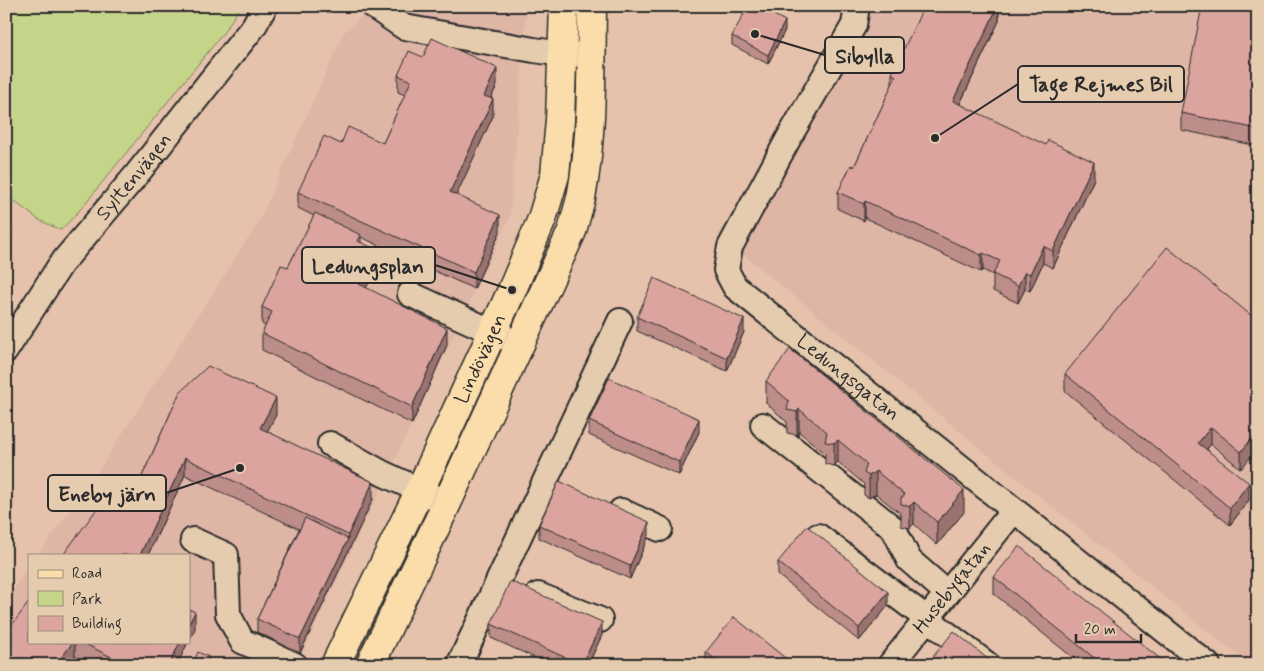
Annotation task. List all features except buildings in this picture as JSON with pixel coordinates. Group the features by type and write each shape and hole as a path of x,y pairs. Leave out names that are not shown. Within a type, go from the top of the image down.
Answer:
{"main road":[{"name":"Lindövägen","path":"335,665 420,490 512,290 542,219 555,175 560,120 564,6"},
{"name":"Lindövägen","path":"370,665 572,231 580,198 589,117 592,6"}],"street":[{"name":"Syltenvägen","path":"6,350 61,264 138,174 242,42 265,6"},
{"path":"373,6 404,27 563,54 591,55"},
{"name":"Ledungsgatan","path":"857,6 854,25 791,134 730,247 726,270 735,287 1208,665"},
{"path":"410,294 519,344"},
{"path":"459,665 499,579 555,482 603,378 620,321"},
{"path":"763,425 894,529 909,560 947,593"},
{"path":"330,444 382,472 447,503"},
{"path":"599,502 660,529"},
{"name":"Husebygatan","path":"890,665 1014,510"},
{"path":"814,534 988,665"},
{"path":"193,540 226,555 228,614 242,641 295,665"},
{"path":"499,579 600,620"}],"shaded area":[{"path":"373,6 527,6 510,217 297,665 6,665 6,599 28,568 28,644 190,644 190,554 39,554 102,465 259,221 344,32"},
{"path":"848,6 1258,6 1258,665 1250,665 1026,486 718,234 770,154"}],"green space":[{"path":"6,6 241,6 221,36 79,211 61,230 39,220 6,195"}],"place":[{"name":"Sibylla","path":"755,34"},
{"name":"Tage Rejmes Bil","path":"935,138"},
{"name":"Ledungsplan","path":"512,290"},
{"name":"Eneby järn","path":"240,468"}]}
